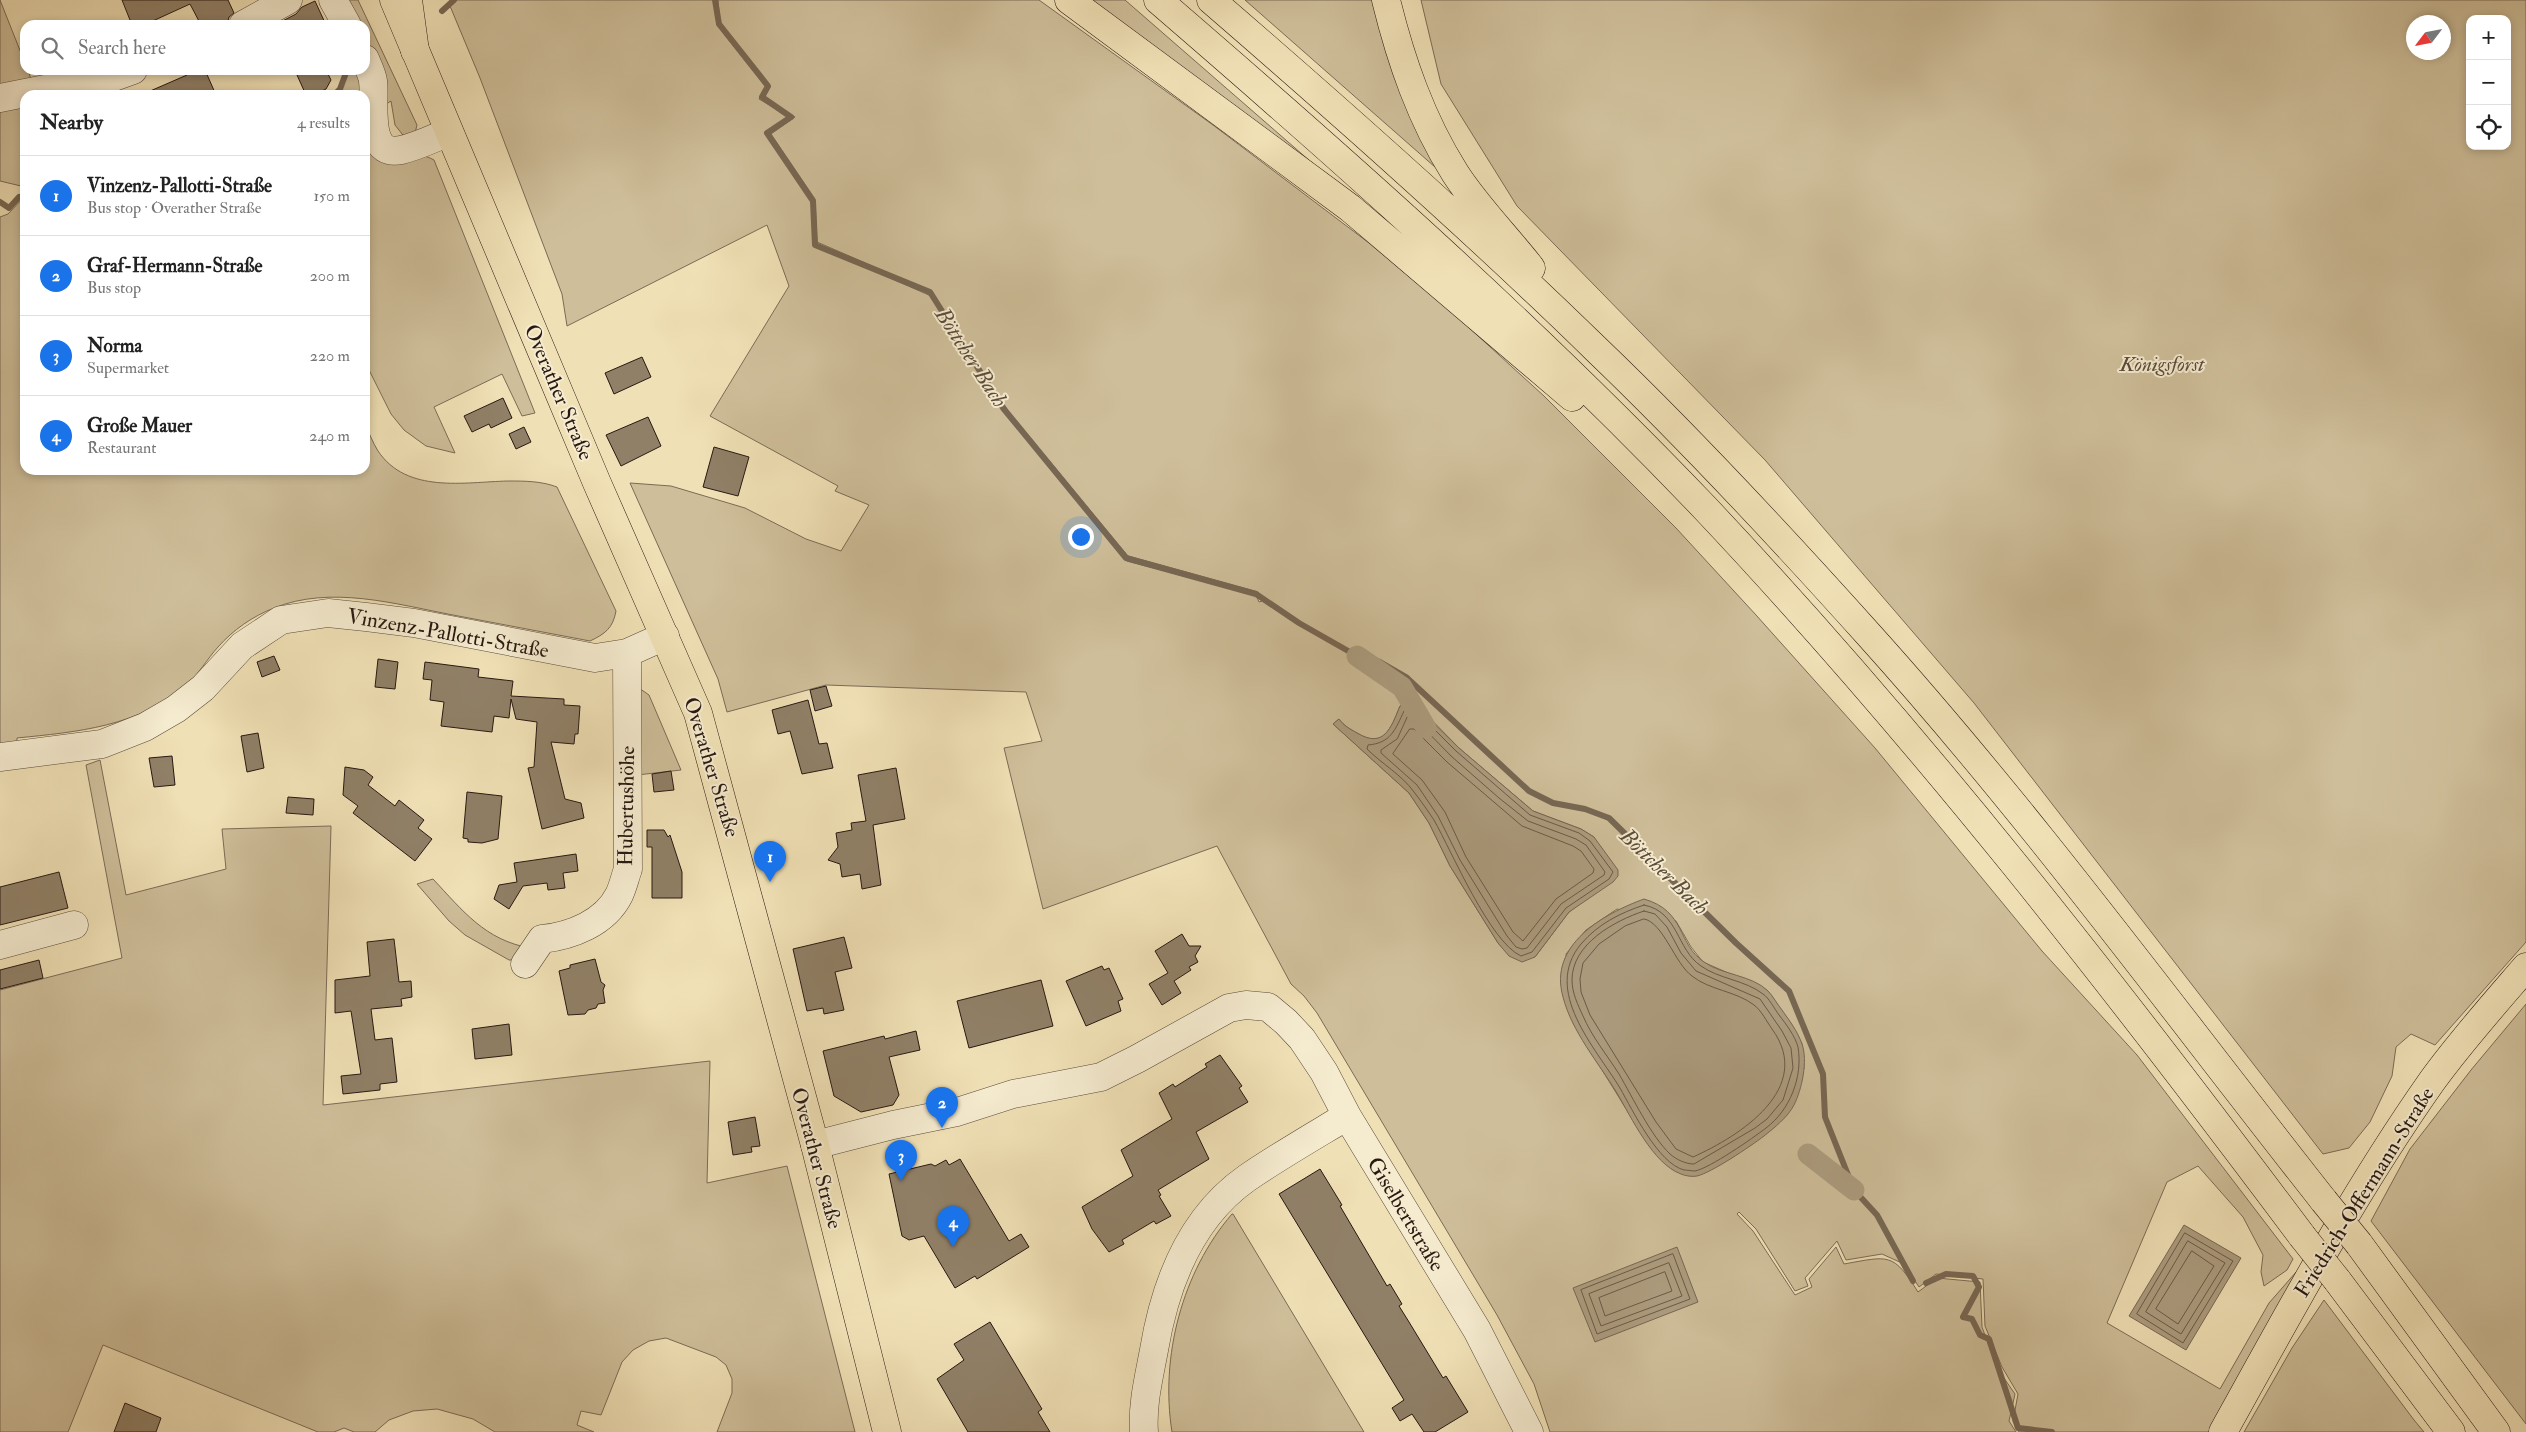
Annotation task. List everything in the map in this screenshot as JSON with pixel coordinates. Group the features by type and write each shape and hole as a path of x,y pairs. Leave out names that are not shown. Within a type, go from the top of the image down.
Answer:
{"main road":[{"name":"Overather Straße","path":"394,0 597,483 666,636 698,713 711,755 815,1145 887,1432"},
{"path":"408,0 416,51"},
{"path":"1069,0 1350,208 1703,507"},
{"path":"1158,0 1443,252 1611,413 1703,507 1848,665 1983,824 2128,1006 2452,1432"},
{"path":"1211,0 1366,135 1600,352 1750,505 1872,638 2006,797 2080,889 2359,1244 2496,1432"},
{"path":"1386,0 1397,44 1411,87 1430,128 1455,173 1600,352"},
{"name":"Friedrich-Offermann-Straße","path":"2223,1432 2307,1281 2390,1144 2433,1080 2526,967"}],"street":[{"path":"251,20 288,0"},
{"path":"333,0 344,20"},
{"path":"370,73 373,81 375,130 384,146 391,150 400,150 449,132"},
{"path":"41,90 108,79 119,75"},
{"path":"0,98 20,94"},
{"name":"Vinzenz-Pallotti-Straße","path":"0,757 102,744 146,727 176,710 203,688 242,646 280,620 328,613 414,623 595,658 627,653 666,636"},
{"name":"Hubertushöhe","path":"524,964 542,939 563,937 582,929 605,913 619,895 628,869 627,653"},
{"path":"0,945 74,925"},
{"name":"Giselbertstraße","path":"815,1145 893,1125 957,1112 1013,1094 1101,1076 1137,1059 1228,1008 1246,1005 1268,1008 1286,1022 1302,1039 1324,1072 1347,1116 1477,1330 1529,1432"},
{"path":"1144,1432 1143,1416 1158,1324 1183,1253 1200,1224 1225,1196 1246,1179 1347,1116"}],"green space":[{"path":"0,0 20,50 20,75 30,75 34,88 0,94"},
{"path":"339,0 358,0 367,20 351,20"},
{"path":"455,0 715,0 717,25 766,87 759,99 790,117 767,133 812,201 815,245 931,296 1005,412 1127,561 1256,595 1259,602 1262,601 1258,592 1128,556 1009,412 932,292 817,242 815,199 771,134 795,117 764,98 770,87 720,23 718,0 1039,0 1213,125 1369,243 1454,314 1544,396 1676,528 1756,615 1875,748 2042,951 2137,1055 2293,1259 2287,1270 2264,1286 2261,1272 2263,1255 2243,1217 2198,1166 2167,1182 2107,1323 2220,1389 2269,1303 2297,1271 2210,1432 2019,1432 2013,1421 2018,1394 2002,1367 1985,1326 1983,1279 1936,1274 1919,1287 1904,1264 1882,1254 1846,1260 1837,1241 1805,1278 1808,1286 1795,1291 1756,1229 1739,1212 1737,1214 1753,1231 1795,1295 1812,1287 1809,1279 1836,1247 1844,1264 1871,1259 1888,1260 1895,1263 1918,1292 1937,1278 1980,1282 1982,1327 1997,1368 2015,1394 2009,1421 2016,1432 1550,1432 1534,1384 1497,1315 1317,1013 1304,996 1291,984 1217,846 1043,909 1004,748 1042,741 1026,692 826,685 727,712 718,679 630,483 671,486 745,508 806,539 841,551 869,505 835,491 838,486 710,416 789,286 767,225 567,326 562,294 480,78 450,6","holes":["1412,702 1459,748 1533,811 1581,829 1594,837 1589,897 1569,912 1535,957 1510,956 1498,943 1450,866 1429,823 1409,793 1333,724 1339,719 1347,727 1366,738 1380,738 1390,729 1400,706","1617,909 1676,921 1691,947 1703,962 1767,990 1792,1025 1802,1044 1804,1069 1641,1133 1573,1023 1566,954 1586,930"]},
{"path":"1079,0 1125,0 1341,188"},
{"path":"1245,0 1377,0 1452,182"},
{"name":"Königsforst","path":"1421,0 2526,0 2526,942 2435,1045 2411,1034 2396,1047 2392,1076 2370,1122 2349,1148 2323,1154 1974,703 1765,460 1517,206 1441,84"},
{"path":"370,25 417,125 415,133 406,139 395,125 391,101 380,108 370,67"},
{"path":"348,75 364,75 365,90 340,90"},
{"path":"20,101 20,186 0,181 0,105"},
{"path":"370,137 375,147 384,155 397,159 423,156 434,160 535,413 522,416 502,374 434,407 455,453 426,446 404,430 391,414 370,372"},
{"path":"20,201 20,475 370,475 370,435 378,451 390,465 404,474 420,480 455,483 527,481 557,487 616,611 613,622 604,633 590,641 386,602 340,597 296,601 266,611 244,624 224,641 187,684 149,710 106,725 84,730 17,738 17,745 0,747 0,217 8,214"},
{"path":"636,686 649,695 681,770 637,775"},
{"path":"100,760 126,895 226,869 222,829 331,826 323,1105 710,1061 707,1183 787,1166 855,1432 717,1432 732,1393 732,1379 726,1365 716,1357 666,1338 649,1341 633,1350 622,1362 601,1415 581,1411 577,1425 594,1432 495,1432 473,1419 437,1409 413,1411 389,1420 375,1432 354,1432 344,1428 334,1432 318,1432 103,1345 68,1432 0,1432 0,990 122,958 86,765"},
{"path":"433,879 465,913 487,931 514,944 530,948 514,960 509,960 465,935 449,921 417,884"},
{"path":"2526,1004 2526,1424 2371,1221 2410,1149 2471,1070"},
{"path":"1232,1214 1364,1432 1172,1432 1169,1374 1179,1317 1188,1289 1200,1262"},
{"path":"2324,1300 2424,1432 2244,1432 2292,1348"}],"water":[{"path":"1412,702 1459,748 1533,811 1581,829 1594,837 1618,870 1618,876 1613,882 1569,912 1535,957 1522,962 1509,956 1498,943 1450,866 1429,823 1409,793 1333,724 1339,719 1357,733 1374,739 1385,734 1390,728 1400,706"},
{"path":"1644,899 1658,904 1667,911 1680,928 1695,955 1704,962 1719,970 1754,982 1768,991 1796,1031 1804,1051 1802,1083 1794,1105 1788,1114 1750,1146 1721,1165 1697,1176 1681,1174 1671,1169 1652,1150 1579,1035 1563,997 1560,978 1564,962 1571,947 1596,923 1628,905"},
{"path":"2184,1225 2241,1258 2186,1350 2129,1316"},
{"path":"1677,1247 1698,1302 1595,1342 1573,1288"}],"building":[{"path":"122,0 228,0 234,13 228,20 198,20 190,4 155,20 130,20"},
{"path":"315,1 324,20 285,20 296,14 302,7"},
{"path":"187,75 207,75 214,90 152,90"},
{"path":"297,75 328,75 331,80 324,90 304,90"},
{"path":"642,357 651,377 614,394 605,373"},
{"path":"503,398 512,418 491,428 489,424 472,432 464,416"},
{"path":"648,417 661,446 621,466 606,435"},
{"path":"524,427 531,442 516,449 509,434"},
{"path":"714,447 749,457 738,496 703,487"},
{"path":"274,656 280,670 262,677 257,662"},
{"path":"378,659 398,662 395,689 375,687"},
{"path":"425,662 479,669 478,677 513,681 511,696 564,699 564,705 580,706 578,734 575,734 574,744 551,742 565,799 581,803 584,818 542,829 528,768 534,767 537,722 516,719 511,699 509,718 494,716 492,732 441,726 444,702 430,700 432,680 423,679"},
{"path":"826,686 832,706 815,711 810,690"},
{"path":"808,700 819,744 827,743 833,768 802,774 790,731 778,734 772,710"},
{"path":"258,733 264,768 247,772 241,736"},
{"path":"172,756 175,785 154,787 149,758"},
{"path":"345,767 364,770 373,777 368,785 395,806 399,800 424,820 418,828 432,839 415,861 353,813 358,806 343,795"},
{"path":"896,768 905,819 873,825 881,885 862,889 860,874 842,877 840,864 828,860 838,847 836,833 852,830 851,823 866,821 858,775"},
{"path":"671,771 674,790 654,792 652,774"},
{"path":"467,792 502,796 498,839 482,843 468,842 468,839 463,838"},
{"path":"288,797 314,799 313,815 286,813"},
{"path":"647,830 664,830 668,837 670,835 682,872 682,898 652,898 652,847 647,847"},
{"path":"576,854 578,871 563,873 565,888 548,890 547,883 523,886 509,909 494,899 499,885 517,882 514,863"},
{"path":"59,872 68,908 0,925 0,887"},
{"path":"1182,934 1189,946 1201,946 1195,956 1198,962 1189,967 1191,970 1174,981 1181,993 1162,1005 1149,984 1168,973 1155,951"},
{"path":"844,937 852,968 835,972 844,1010 824,1014 823,1008 807,1011 793,949"},
{"path":"394,939 399,982 411,981 412,997 401,999 402,1006 371,1009 375,1040 392,1038 397,1082 380,1084 380,1090 343,1094 341,1076 361,1074 351,1011 335,1013 335,980 370,976 367,942"},
{"path":"595,959 601,982 605,985 603,990 605,1003 598,1004 596,1008 588,1010 585,1014 568,1015 559,971 570,968 570,965"},
{"path":"39,960 43,978 0,989 0,970"},
{"path":"1102,966 1104,970 1109,968 1123,999 1118,1001 1121,1011 1086,1026 1066,981"},
{"path":"1041,980 1053,1026 969,1048 957,1001"},
{"path":"509,1024 512,1055 475,1059 472,1029"},
{"path":"916,1031 920,1050 889,1057 899,1095 893,1105 861,1112 834,1096 823,1051 884,1036 885,1039"},
{"path":"1220,1055 1242,1086 1239,1088 1248,1102 1196,1132 1209,1159 1158,1190 1161,1195 1159,1196 1171,1216 1156,1224 1154,1221 1122,1240 1124,1244 1109,1252 1092,1229 1082,1207 1133,1176 1121,1150 1172,1119 1159,1093 1173,1084 1175,1087 1207,1067 1205,1064"},
{"path":"755,1117 760,1146 751,1147 752,1152 733,1155 728,1122"},
{"path":"960,1159 1009,1241 1021,1234 1029,1247 977,1279 975,1276 955,1288 924,1236 909,1240 902,1236 889,1174 931,1164 935,1166 946,1160 949,1165"},
{"path":"1320,1169 1387,1286 1390,1284 1402,1304 1399,1306 1443,1378 1446,1376 1468,1412 1435,1432 1424,1432 1412,1414 1400,1421 1392,1408 1404,1400 1279,1194"},
{"path":"990,1322 1042,1409 1038,1412 1050,1432 968,1432 937,1379 964,1360 954,1344"},
{"path":"125,1403 161,1418 156,1432 114,1432"}],"waterway":[{"name":"Böttcher Bach","path":"442,11 454,0"},
{"name":"Böttcher Bach","path":"715,0 719,24 768,86 762,97 791,117 767,133 813,201 815,245 930,292 1003,408 1126,558 1256,594 1299,623 1357,656 1380,662 1406,677 1529,791 1553,803 1585,809 1609,818 1736,943 1789,991 1823,1074 1825,1117 1854,1190 1877,1215 1913,1281"},
{"name":"Böttcher Bach","path":"339,90 345,75"},
{"name":"Böttcher Bach","path":"0,202 9,208 20,197"},
{"name":"Böttcher Bach","path":"1357,656 1402,687 1426,728"},
{"name":"Böttcher Bach","path":"1808,1154 1854,1190"},
{"name":"Böttcher Bach","path":"1926,1283 1946,1274 1973,1276 1979,1287 1963,1317 1972,1319 1980,1335 1989,1339 2018,1428 2052,1432"}],"place":[{"name":"Vinzenz-Pallotti-Straße","path":"770,882"},
{"name":"Graf-Hermann-Straße","path":"942,1128"},
{"name":"Norma","path":"901,1181"},
{"name":"Große Mauer","path":"953,1247"}]}
